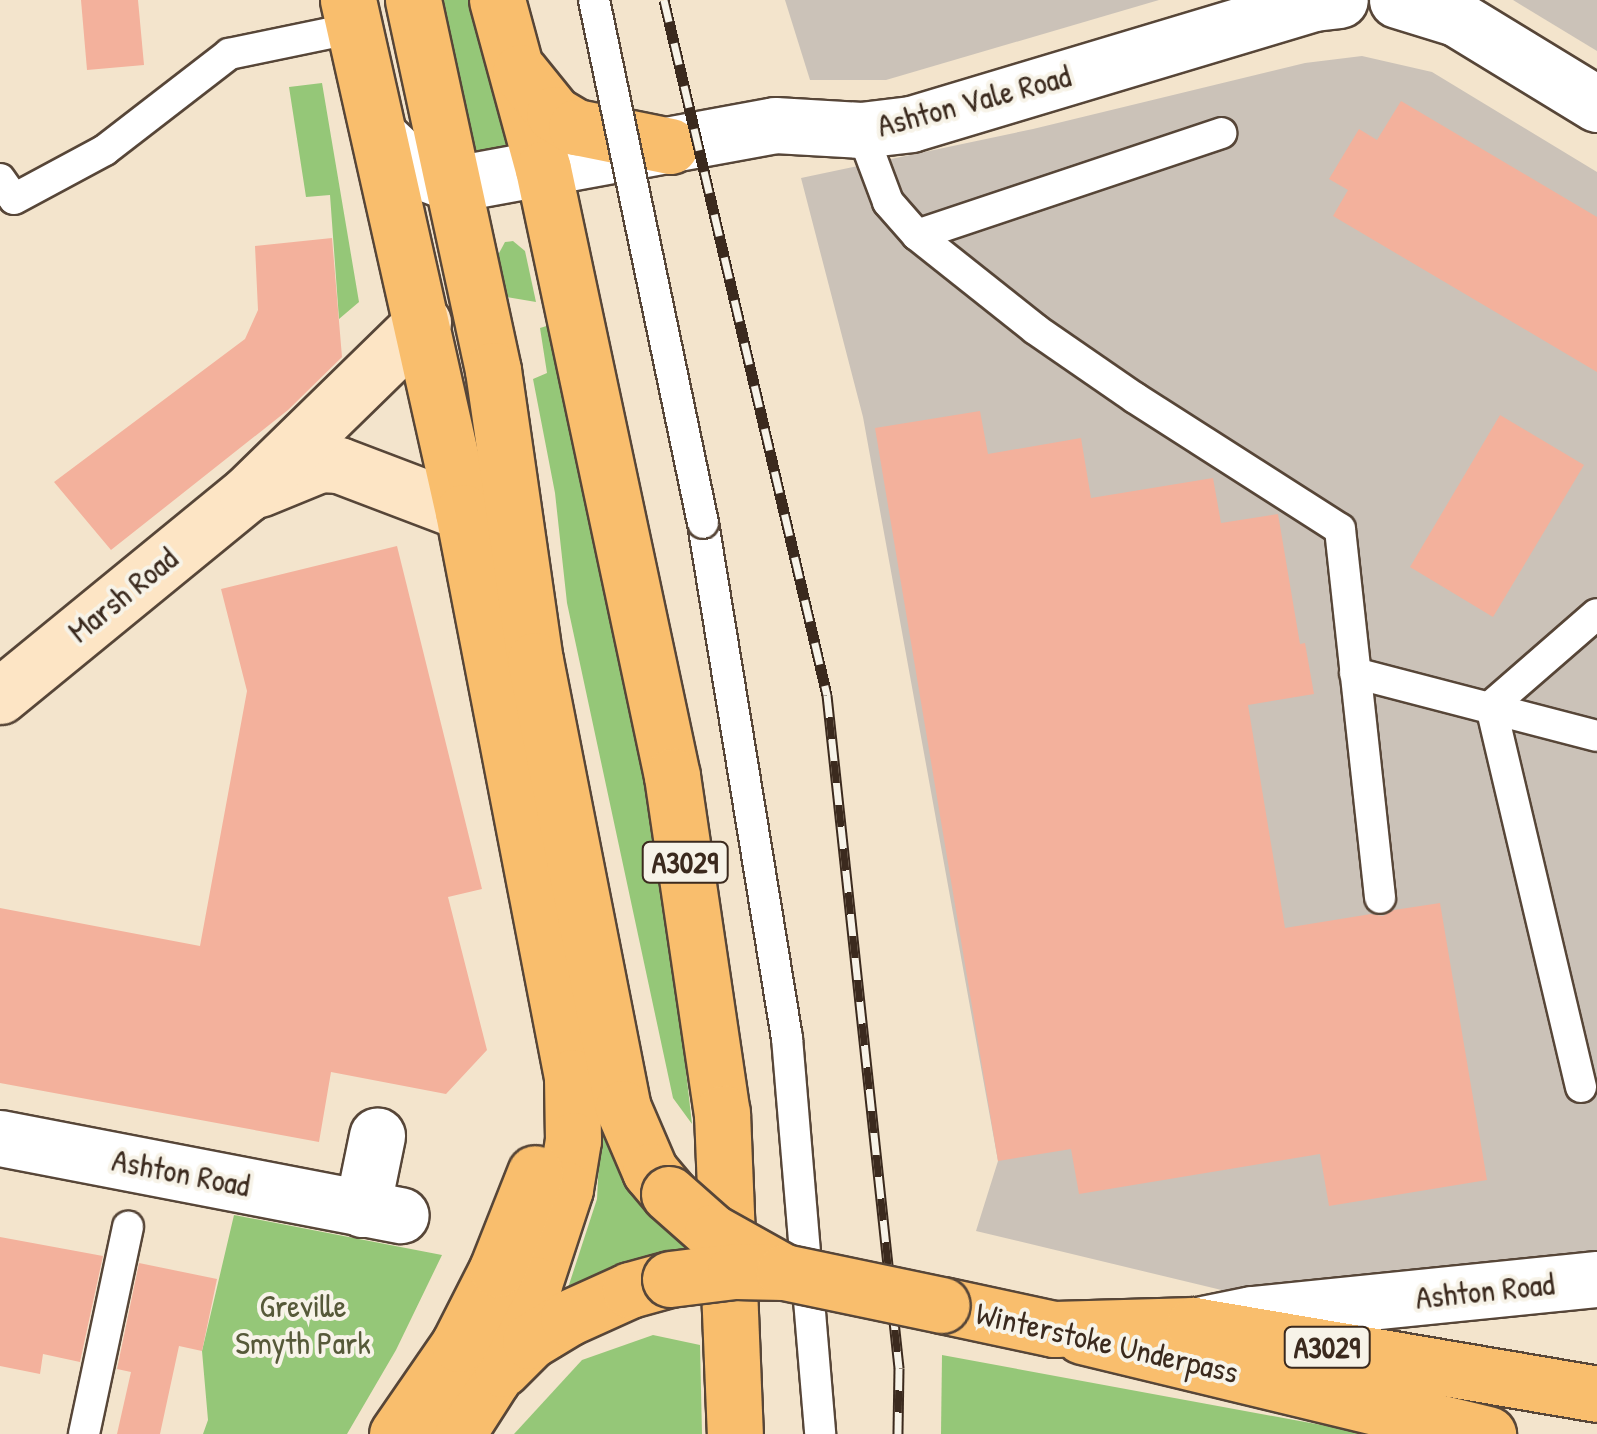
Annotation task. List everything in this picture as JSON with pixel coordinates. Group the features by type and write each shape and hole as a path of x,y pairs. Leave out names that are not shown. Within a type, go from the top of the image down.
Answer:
{"main road":[{"name":"A3029","path":"413,0 493,370 534,660 622,1108 650,1171 669,1194 712,1232 784,1272"},
{"name":"A3029","path":"497,0 543,168 672,776 722,1113 736,1434"},
{"name":"A3029","path":"352,14 463,512 572,1077 572,1140 565,1190 534,1284 493,1378 457,1434"},
{"path":"515,66 538,98 576,128 670,146"},
{"path":"397,1434 458,1344 497,1268 572,1077"},
{"name":"A3029","path":"493,1378 530,1341 568,1318 630,1290 670,1279 735,1271 784,1272"},
{"name":"Winterstoke Underpass","path":"784,1272 1054,1329 1488,1434"},
{"name":"A3029","path":"1054,1329 1194,1325 1597,1394"}],"street":[{"name":"Ashton Vale Road","path":"454,184 775,126 862,130 911,124 1314,3 1340,0"},
{"path":"1397,0 1471,9 1597,104"},
{"path":"380,136 414,169 454,184"},
{"name":"Marsh Road","path":"0,696 247,494 422,322"},
{"name":"Marsh Road","path":"247,494 320,464 339,465 463,512"},
{"name":"Ashton Road","path":"0,1138 382,1212 377,1136"},
{"name":"Ashton Road","path":"1194,1325 1252,1314 1597,1279"}],"lane":[{"path":"594,0 703,524 786,1038 820,1434"},
{"path":"0,178 14,199 105,150 229,54 352,14"},
{"path":"862,130 888,202 917,235 1035,329 1340,529 1380,898"},
{"path":"917,235 1221,133"},
{"path":"1491,706 1597,614"},
{"path":"1355,673 1597,736"},
{"path":"1491,706 1580,1087"},
{"path":"84,1434 128,1227"}],"shaded area":[{"path":"785,0 1159,0 886,80 810,80"},
{"path":"1513,0 1597,0 1597,51"},
{"path":"1362,56 1432,72 1597,172 1597,1266 1234,1293 976,1231 998,1161 863,417 801,178 1033,129 1305,63"}],"green space":[{"path":"442,0 472,0 507,147 487,158 470,151 444,46"},
{"path":"322,83 359,302 339,319 330,195 306,197 289,87"},
{"path":"513,241 525,251 536,302 501,296 498,255 505,242"},
{"path":"553,324 653,781 692,1124 673,1098 567,603 555,493 533,379 547,373 540,328"},
{"path":"603,1081 709,1247 659,1253 618,1267 565,1297 597,1199"},
{"name":"Greville Smyth Park","path":"234,1215 442,1255 396,1350 347,1434 203,1434 208,1420 202,1351"},
{"path":"653,1335 700,1345 702,1434 514,1434 582,1360"},
{"path":"942,1355 1370,1434 941,1434"}],"building":[{"path":"81,0 138,0 144,65 87,70"},
{"path":"1401,101 1597,217 1597,372 1333,216 1348,190 1329,179 1359,129 1377,140"},
{"path":"332,238 342,357 288,410 111,550 54,482 245,339 258,310 255,246"},
{"path":"980,411 988,454 1081,438 1091,498 1213,478 1221,523 1278,514 1300,644 1305,643 1314,694 1248,705 1285,928 1371,914 1383,916 1394,910 1440,903 1487,1180 1329,1206 1320,1154 1079,1194 1071,1149 998,1161 875,428"},
{"path":"1500,415 1584,465 1493,617 1410,567"},
{"path":"397,546 482,889 448,897 487,1050 446,1094 331,1072 319,1142 0,1083 0,908 200,946 247,691 221,589"},
{"path":"0,1237 103,1256 80,1362 43,1354 40,1374 0,1366"},
{"path":"139,1263 217,1279 202,1351 179,1346 160,1434 117,1434 131,1372 117,1369"}],"railway":[{"path":"664,0 827,695 899,1368 898,1434"}]}
